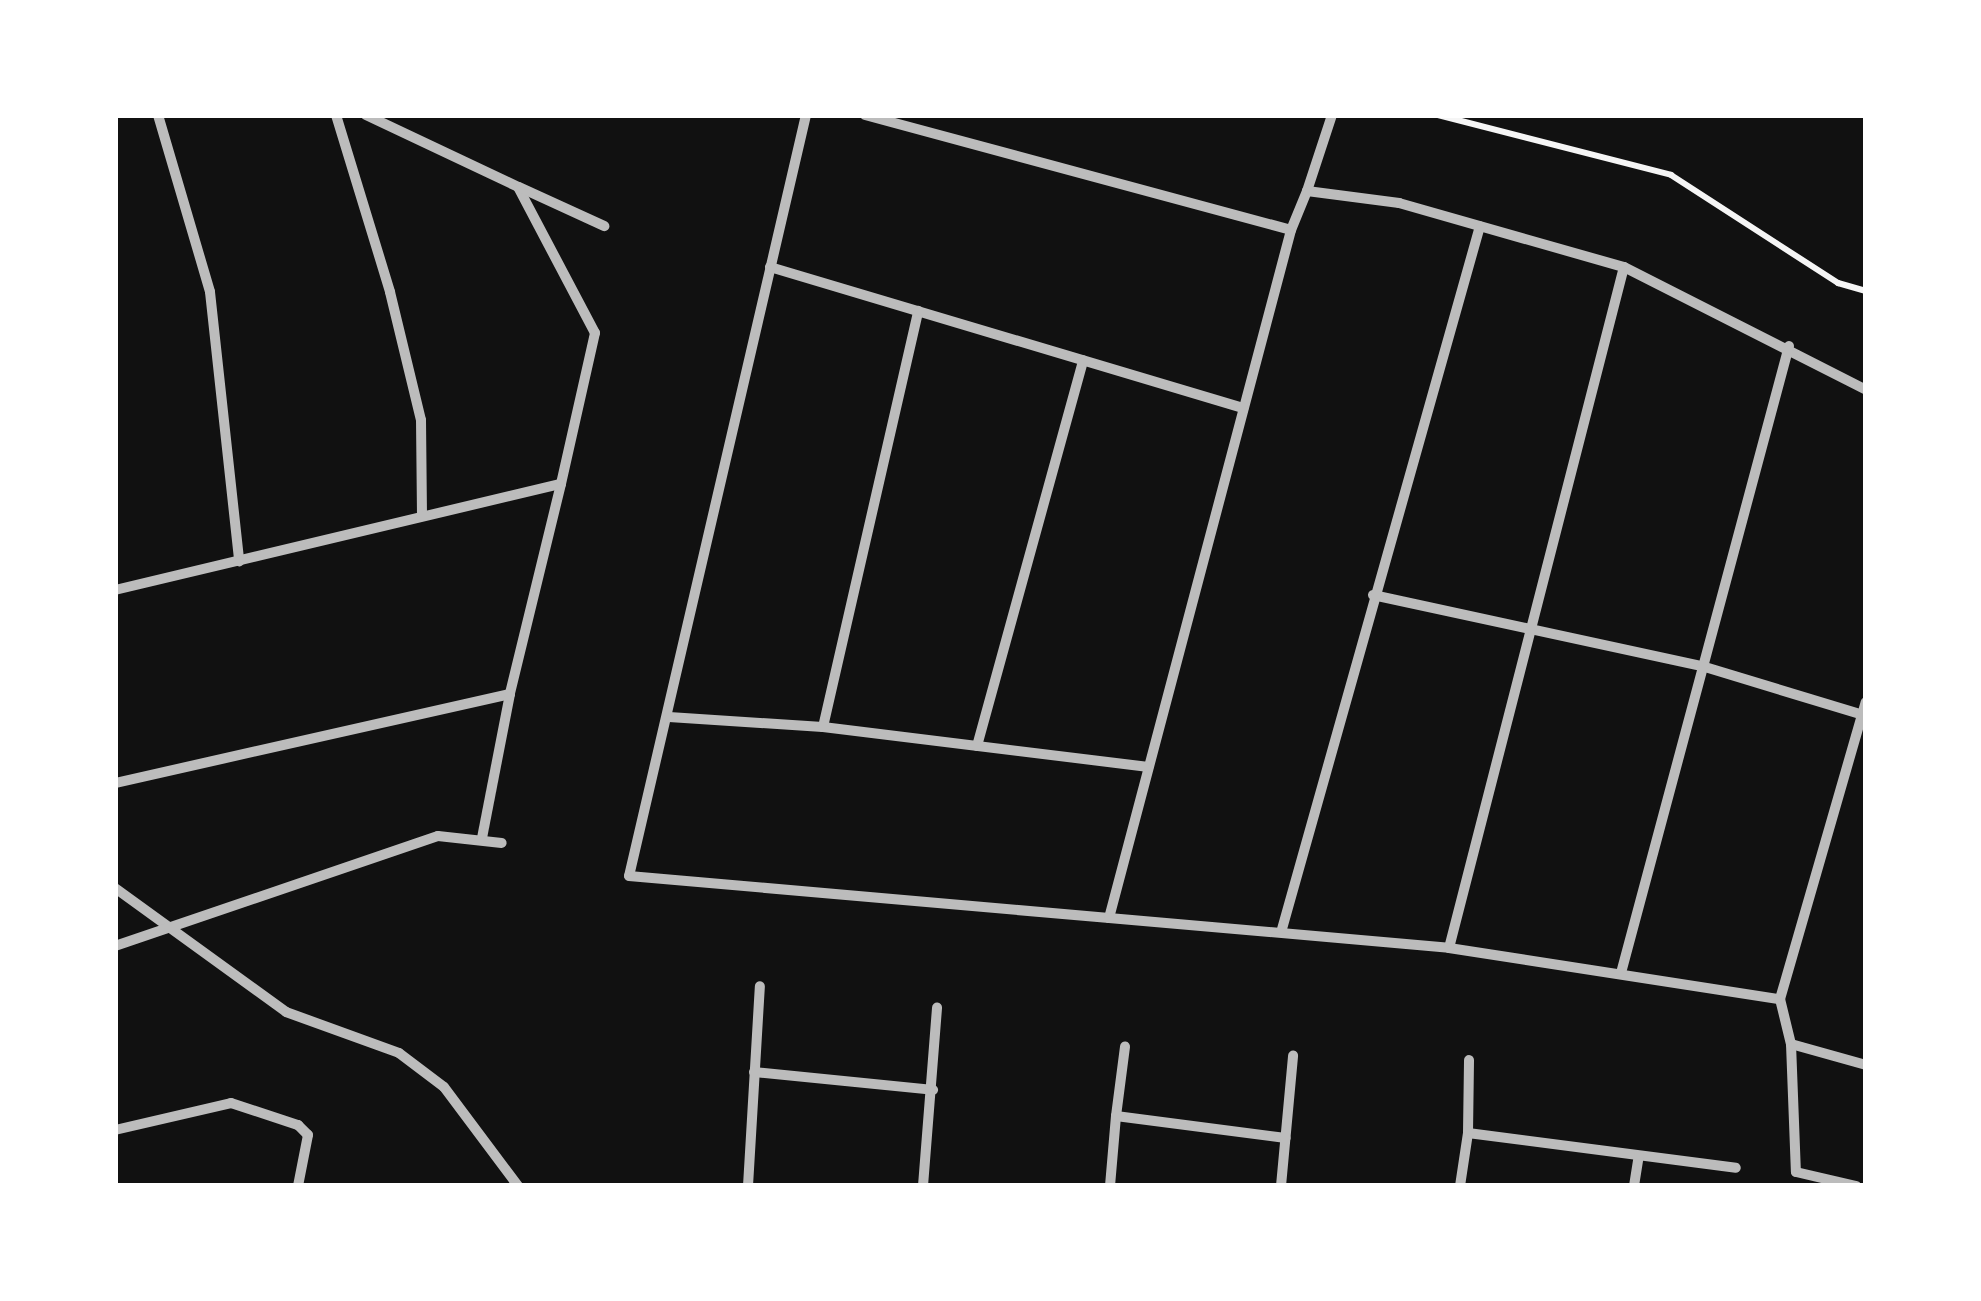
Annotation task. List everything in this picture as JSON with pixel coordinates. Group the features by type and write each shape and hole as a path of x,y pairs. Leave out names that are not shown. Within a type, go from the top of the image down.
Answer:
{"street":[{"path":"158,115 210,292 238,560"},
{"path":"336,115 390,292 420,420 422,516"},
{"path":"366,115 604,226"},
{"path":"806,115 670,717 628,876 1282,930 1449,948 1780,999"},
{"path":"864,115 1291,230"},
{"path":"1108,918 1291,230 1332,115"},
{"path":"482,838 510,694 595,333 518,187"},
{"path":"1307,191 1399,203 1624,267 1789,346 1866,390"},
{"path":"1282,930 1373,595 1480,226"},
{"path":"770,267 1243,408"},
{"path":"1449,948 1624,267"},
{"path":"823,728 918,311"},
{"path":"1621,972 1706,667 1789,346"},
{"path":"977,746 1082,360"},
{"path":"115,590 561,484"},
{"path":"1373,595 1706,667 1864,716"},
{"path":"115,783 510,694"},
{"path":"1856,1186 1796,1172 1791,1044 1780,999 1866,702"},
{"path":"670,717 823,728 1149,766"},
{"path":"115,946 438,836 502,843"},
{"path":"115,888 286,1012 398,1054 429,1076 518,1186"},
{"path":"748,1186 760,986"},
{"path":"923,1186 938,1008"},
{"path":"1791,1044 1866,1065"},
{"path":"1110,1186 1125,1047"},
{"path":"1281,1186 1293,1056"},
{"path":"1460,1186 1468,1133 1469,1060"},
{"path":"754,1072 932,1090"},
{"path":"115,1130 231,1103 298,1125 308,1135 298,1186"},
{"path":"1116,1116 1286,1138"},
{"path":"1468,1133 1736,1168"},
{"path":"1634,1186 1639,1156"}],"path":[{"path":"1438,115 1671,175 1838,283 1866,291"}]}
